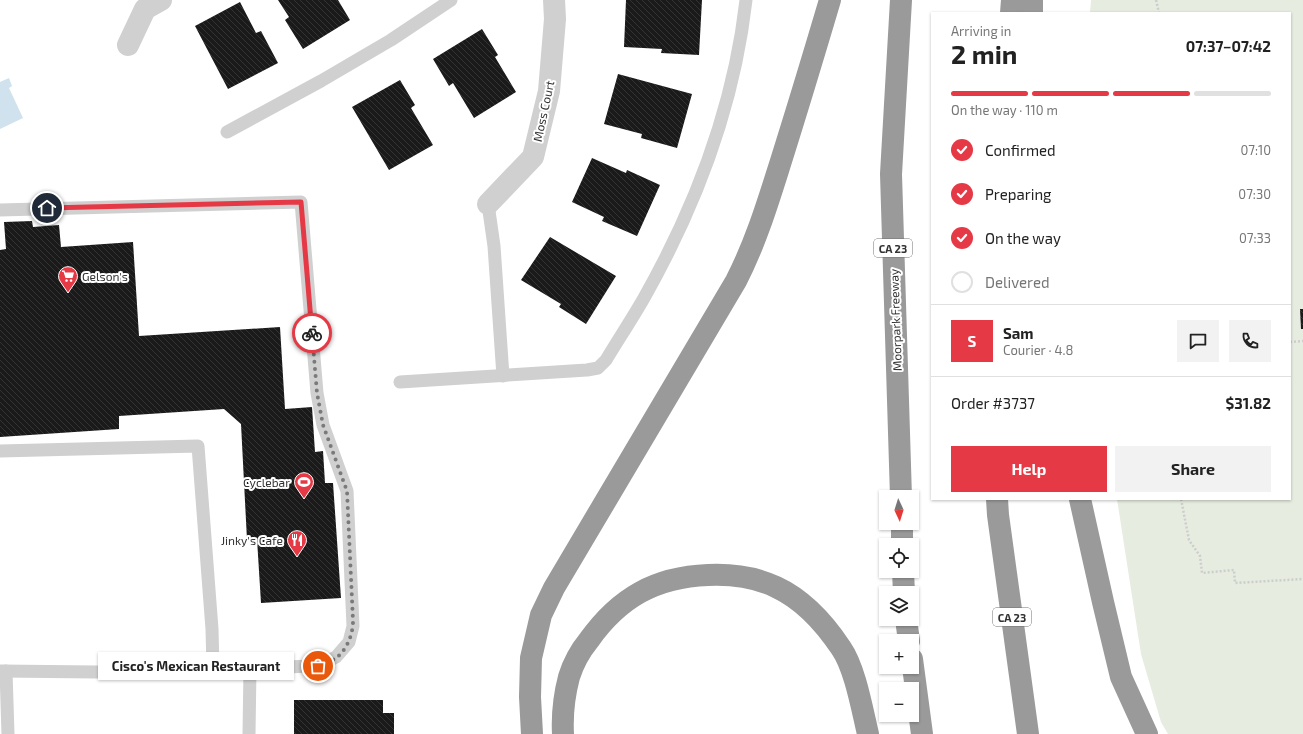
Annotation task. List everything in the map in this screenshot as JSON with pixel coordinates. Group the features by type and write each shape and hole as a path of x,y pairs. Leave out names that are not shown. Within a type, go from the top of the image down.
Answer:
{"highway":[{"path":"532,734 530,697 531,658 541,615 554,588 736,281 748,258 760,228 806,84 830,0"},
{"name":"Moorpark Freeway","path":"901,0 891,174 901,490"},
{"path":"1011,12 1012,0"},
{"path":"1032,0 1032,12"},
{"name":"CA 23","path":"997,500 1028,734"},
{"path":"1080,500 1121,677 1147,734"},
{"path":"563,734 563,710 569,676 580,652 605,619 630,598 657,584 677,578 719,575 754,579 776,587 799,602 827,629 842,649 848,660 868,734"},
{"path":"914,674 922,734"}],"street":[{"path":"128,44 145,9 161,0"},
{"name":"Moss Court","path":"488,204 533,157 549,91 556,19 554,0"}],"lane":[{"path":"227,132 390,40 451,0"},
{"path":"400,382 587,370 598,368 606,360 644,300 660,270 681,228 698,187 714,145 730,92 744,20 746,0"},
{"path":"0,210 301,202 317,393 323,425 347,491 353,626 349,642 336,657 318,666 91,672 3,671 8,734"},
{"path":"488,204 494,246 503,376"},
{"path":"0,450 198,446 212,629 213,669"},
{"path":"249,734 250,668"}],"path":[{"path":"1156,0 1159,12"},
{"path":"1291,342 1303,341"},
{"path":"1181,500 1189,540 1200,556 1202,573 1234,570 1235,583 1303,579"}],"shaded area":[{"path":"1091,0 1303,0 1303,734 1168,734 1161,722 1141,654 1117,500 1291,500 1291,12 1090,12"}],"water":[{"path":"9,78 12,86 9,88 23,118 0,129 0,82"}],"building":[{"path":"278,0 338,0 350,20 303,49 285,20 289,17"},
{"path":"626,0 702,0 699,55 661,53 662,49 624,47"},
{"path":"240,2 256,33 261,31 278,63 228,89 195,26"},
{"path":"482,29 498,55 495,57 516,92 474,118 453,83 449,86 433,59"},
{"path":"618,74 692,94 677,148 641,138 642,134 604,124"},
{"path":"400,80 415,105 411,108 433,145 389,170 352,107"},
{"path":"592,158 626,173 627,170 660,185 637,236 602,221 604,217 572,202"},
{"path":"32,221 33,227 59,225 61,247 133,242 139,336 280,327 285,409 312,407 315,452 323,451 325,483 333,483 341,598 261,603 257,539 247,540 241,424 224,409 119,416 119,429 0,437 0,250 6,249 4,222"},
{"path":"550,237 616,276 586,324 559,307 561,304 521,280"},
{"path":"1300,309 1303,309 1303,329 1301,329"},
{"path":"294,700 383,700 383,713 394,713 394,734 294,734"}],"way so far":[{"path":"312,333 317,393 323,425 347,491 353,621 349,642 336,657 318,666"}],"place":[{"name":"Gelson's","path":"68,293"},
{"name":"Cyclebar","path":"304,499"},
{"name":"Jinky's Cafe","path":"297,557"},
{"name":"Cisco's Mexican Restaurant","path":"318,666"}],"route":[{"path":"47,208 301,202 312,333"}]}
